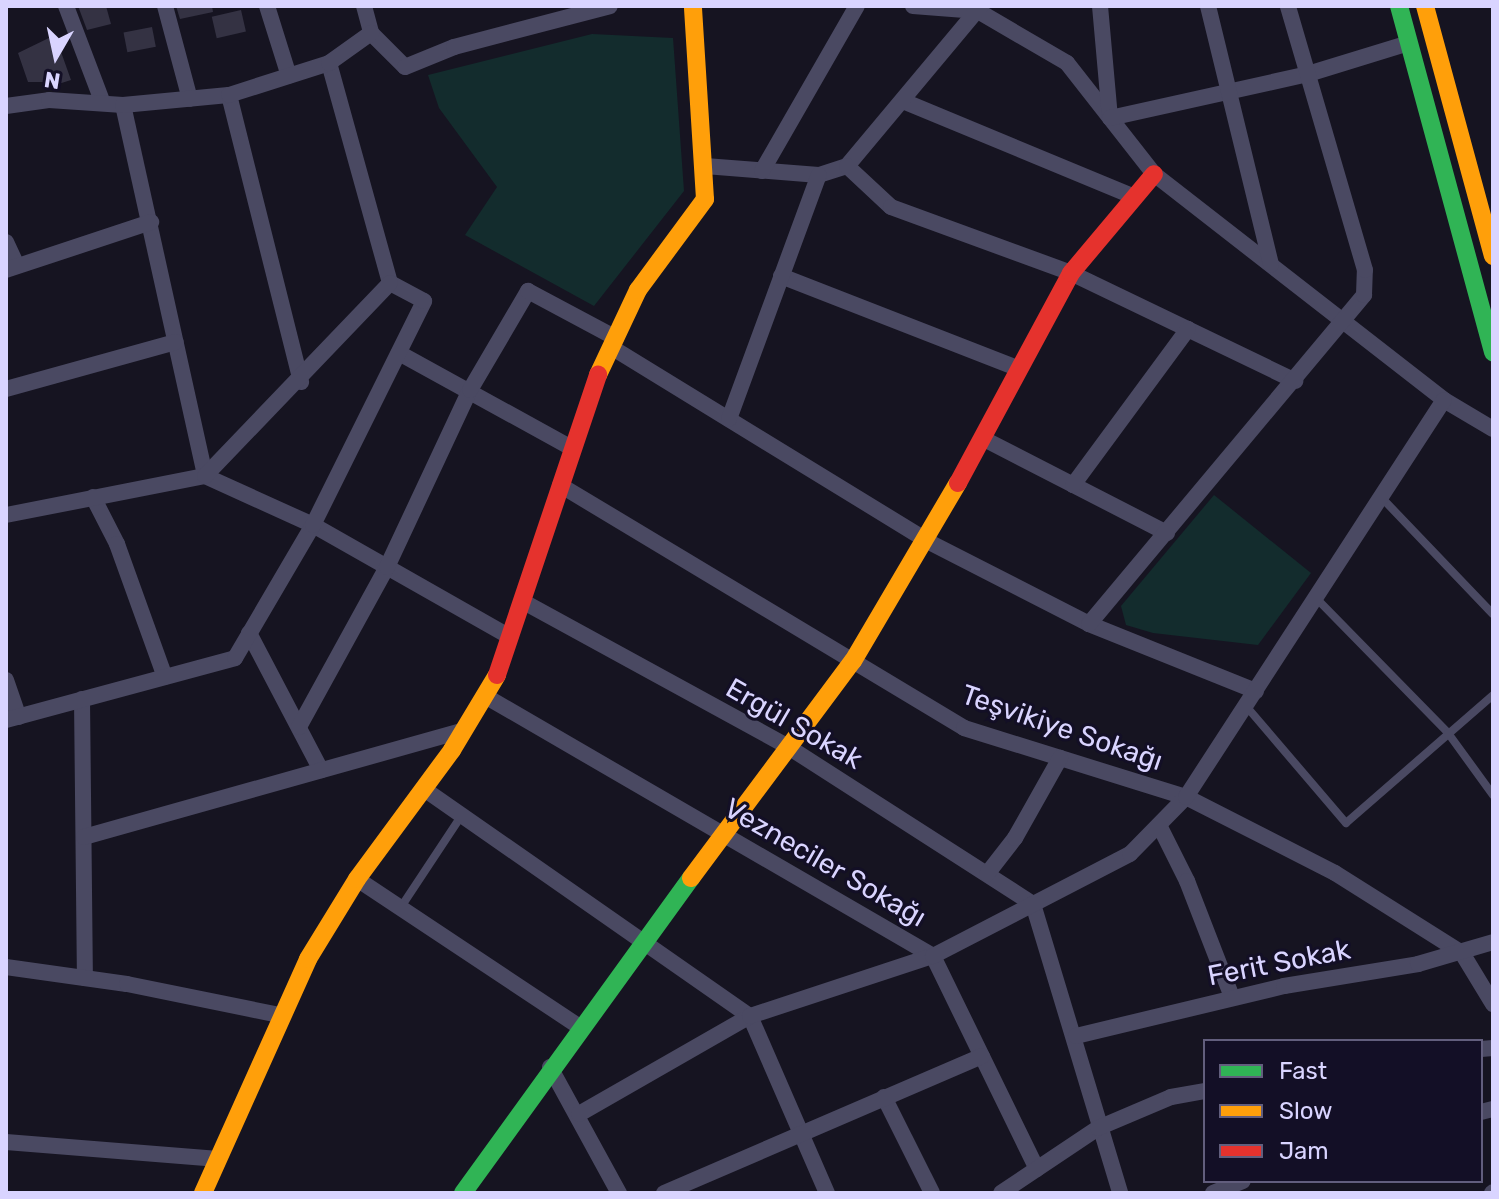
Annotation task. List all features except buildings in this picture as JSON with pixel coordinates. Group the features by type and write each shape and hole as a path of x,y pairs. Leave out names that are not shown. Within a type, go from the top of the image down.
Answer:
{"street":[{"path":"66,6 102,101"},
{"path":"165,6 190,99"},
{"path":"267,6 289,76"},
{"path":"364,6 371,33 405,67 454,47 610,6"},
{"path":"203,1193 280,1015 357,879 424,789 485,696 510,637 572,448 614,342 638,290 705,199 693,6"},
{"path":"762,171 857,6"},
{"path":"913,6 980,9 1067,63 1154,174 1444,400 1493,429"},
{"path":"1100,6 1110,118"},
{"path":"1208,6 1271,264"},
{"path":"1089,624 1364,295 1365,270 1288,6"},
{"path":"1399,6 1493,352"},
{"path":"1425,6 1493,256"},
{"path":"705,166 819,175 847,166 980,9"},
{"path":"6,106 102,101 123,105 229,95 329,63 371,33"},
{"path":"1110,118 1308,74 1409,43"},
{"path":"6,680 12,718 235,658 313,525 424,301 390,283 329,63"},
{"path":"229,95 301,382"},
{"path":"903,101 1135,197"},
{"path":"123,105 205,476"},
{"path":"847,166 891,207 1071,273 1295,381"},
{"path":"463,1193 550,1067 727,836 853,661 927,541 1071,273 1154,174"},
{"path":"729,419 819,175"},
{"path":"6,242 12,268 151,222"},
{"path":"781,276 1020,369"},
{"path":"6,515 205,476 301,382 390,283"},
{"path":"299,727 387,567 470,390 528,291 614,342 729,419 927,541 1089,624 1256,691"},
{"path":"1073,485 1188,329"},
{"path":"6,389 176,342"},
{"path":"399,353 572,448"},
{"path":"579,1114 750,1016 933,956 1130,854 1186,797 1444,400"},
{"path":"982,438 1167,533"},
{"path":"205,476 313,525 510,637"},
{"name":"Teşvikiye Sokağı","path":"560,485 964,728 1186,797 1335,873 1462,953 1493,1004"},
{"path":"93,497 117,544 165,677"},
{"name":"Ergül Sokak","path":"522,601 790,748 1033,904"},
{"path":"249,633 321,770"},
{"name":"Vezneciler Sokağı","path":"485,696 933,956 1037,1169"},
{"path":"82,699 85,978"},
{"path":"84,837 464,730"},
{"path":"987,874 1015,838 1060,758"},
{"path":"424,789 750,1016 805,1134 827,1193"},
{"path":"1159,825 1187,881 1232,997"},
{"path":"357,879 580,1027"},
{"path":"1033,904 1076,1036 1098,1128 1120,1193"},
{"name":"Ferit Sokak","path":"1076,1036 1232,997 1462,953 1493,942"},
{"path":"6,967 85,978 280,1015"},
{"path":"664,1193 683,1189 982,1056"},
{"path":"550,1067 579,1114 619,1193"},
{"path":"1001,1193 1098,1128 1171,1097 1203,1091"},
{"path":"884,1097 932,1193"},
{"path":"6,1142 214,1166"},
{"path":"187,1193 214,1166"},
{"path":"1213,1193 1238,1183"}],"lane":[{"path":"1381,497 1493,614"},
{"path":"1316,598 1448,733 1493,795"},
{"path":"1246,706 1346,823 1493,695"},
{"path":"401,908 462,815"}],"green space":[{"path":"592,34 673,38 684,191 594,306 465,235 497,187 439,108 428,75"},
{"path":"1214,495 1311,573 1258,645 1153,633 1126,625 1121,606"}],"traffic: fast":[{"path":"1399,6 1493,352"},
{"path":"463,1193 691,878"}],"traffic: slow":[{"path":"598,375 638,290 705,199 693,6"},
{"path":"1425,6 1493,256"},
{"path":"691,878 853,661 958,483"},
{"path":"203,1193 308,959 357,879 452,750 497,675"}],"traffic: jam":[{"path":"958,483 1071,273 1154,174"},
{"path":"497,675 598,375"}]}
